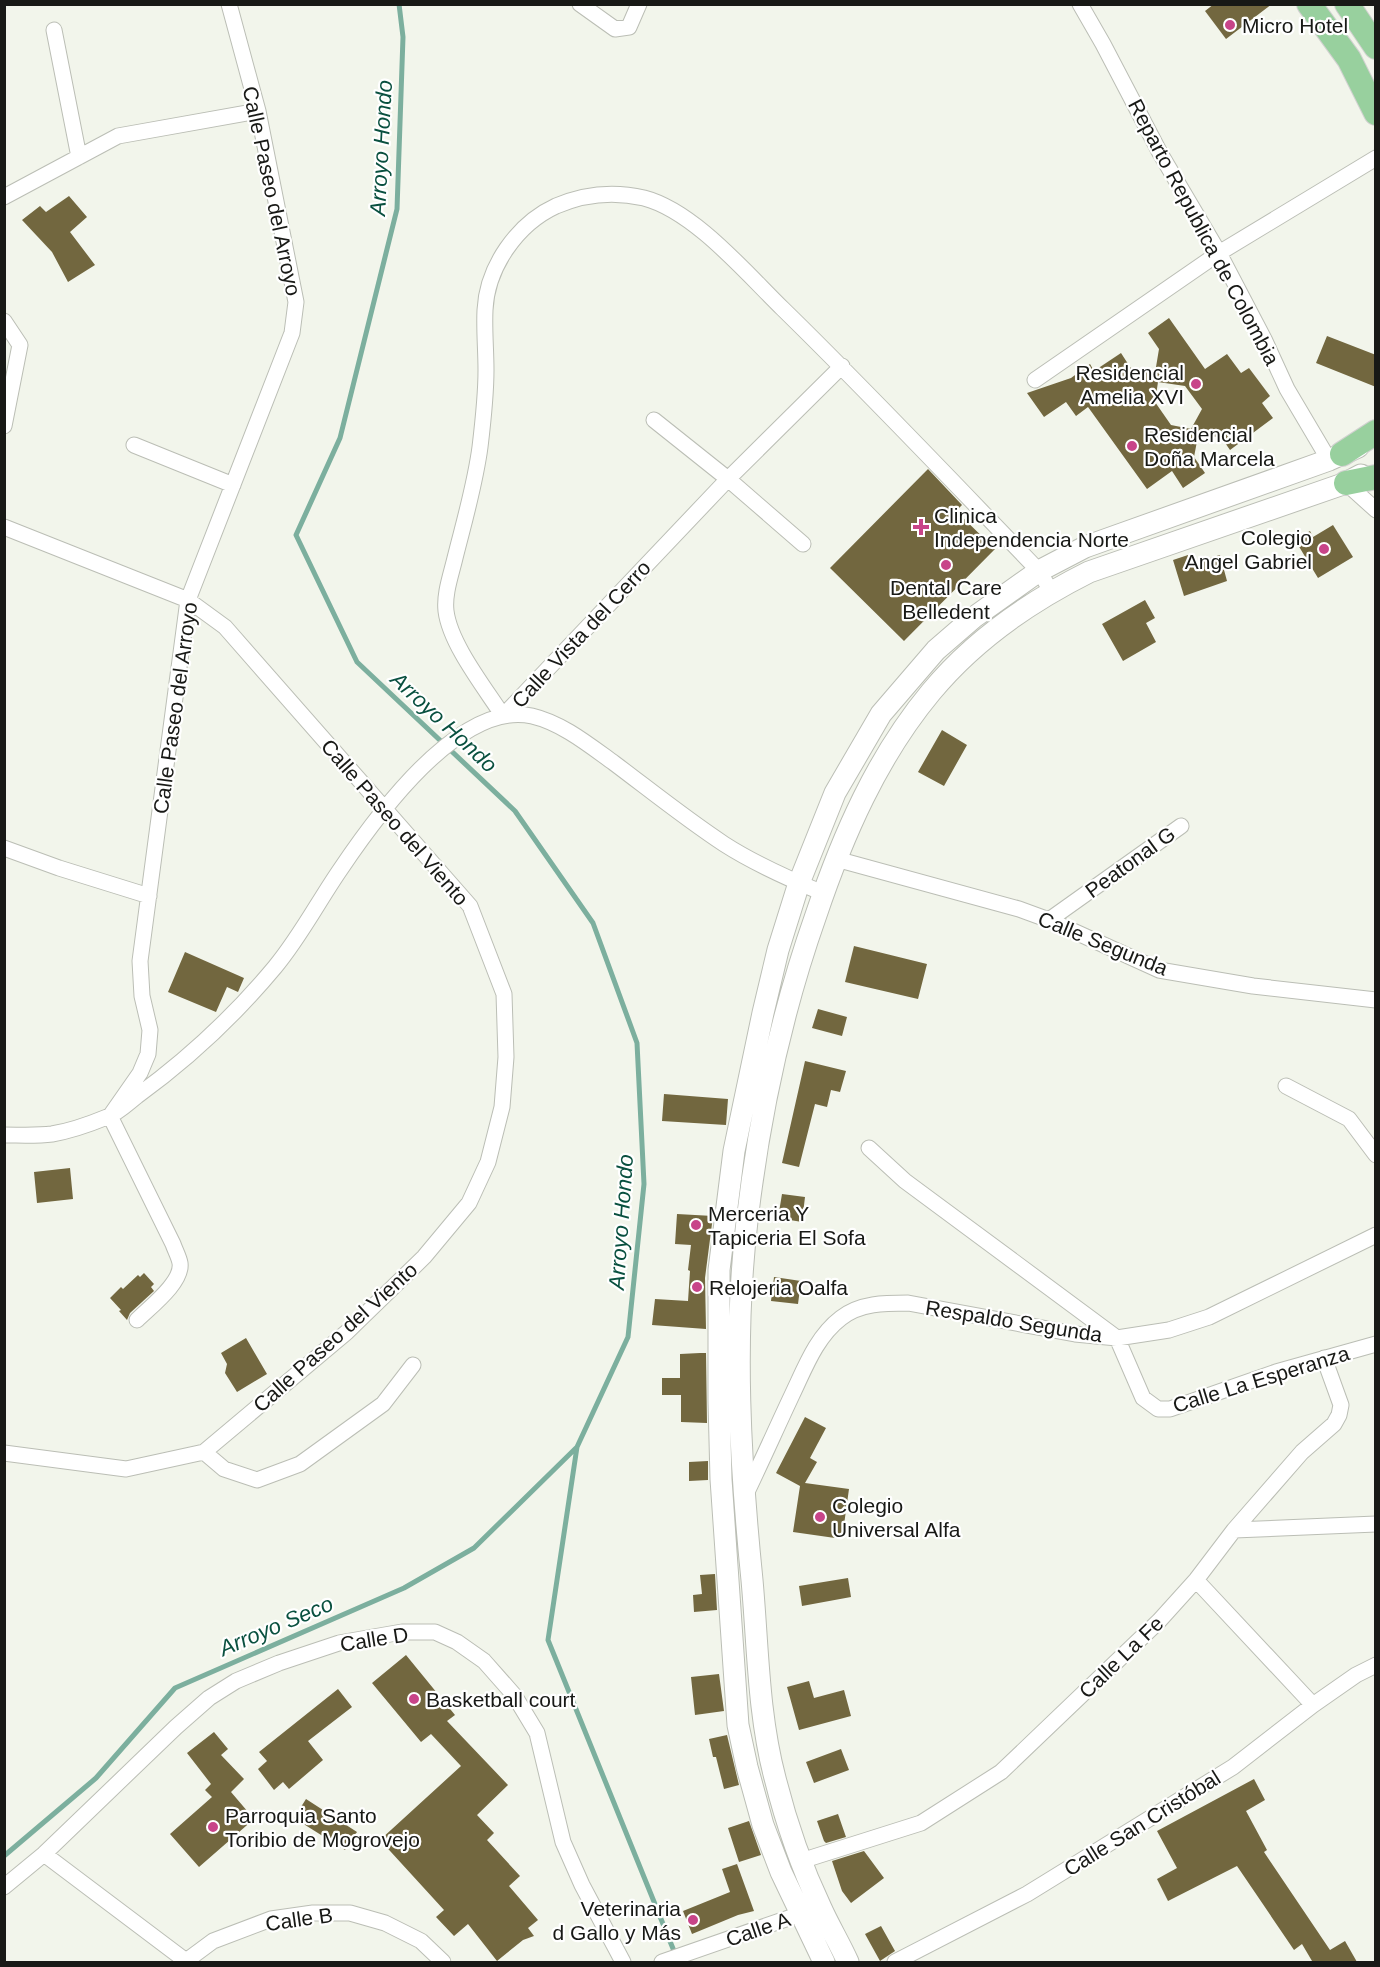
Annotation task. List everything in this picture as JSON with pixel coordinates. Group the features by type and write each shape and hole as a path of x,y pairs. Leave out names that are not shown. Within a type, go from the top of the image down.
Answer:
{"main road":[{"path":"1309,4 1349,59 1376,113"},
{"path":"1347,4 1376,47"},
{"path":"1336,457 1376,432"},
{"path":"849,1962 781,1872 763,1825 747,1767 738,1725 734,1682 721,1479 718,1330 720,1260 734,1151 773,971 799,883 835,793 881,714 936,650 973,618 1039,571 1085,547 1336,457 1376,440"},
{"path":"1346,483 1376,467"},
{"path":"824,1962 801,1861 787,1823 774,1774 765,1728 744,1499 741,1338 741,1295 747,1224 760,1129 773,1063 800,959 823,893 860,803 909,719 933,690 989,634 1051,591 1099,568 1346,483 1376,477"}],"street":[{"name":"Calle Paseo del Arroyo","path":"110,1116 140,1073 148,1054 150,1030 142,996 140,961 188,600 292,333 296,302 258,111 229,4"},
{"path":"580,4 615,28 629,27 639,4"},
{"name":"Reparto Republica de Colombia","path":"1080,4 1160,153 1219,254 1265,341 1287,389 1336,457"},
{"path":"54,30 79,157"},
{"path":"4,197 118,136 258,111"},
{"path":"1035,380 1219,254 1376,159"},
{"name":"Calle Vista del Cerro","path":"842,366 728,478 503,716 452,633 446,610 448,586 480,449 486,381 485,308 489,284 510,243 528,224 548,210 571,200 598,194 621,194 646,199 667,207 710,237 842,366 1039,571 1051,591"},
{"path":"4,321 20,345 4,426"},
{"path":"654,420 728,478 803,544"},
{"path":"134,445 233,485"},
{"path":"1346,483 1376,510"},
{"name":"Calle Paseo del Viento","path":"4,527 188,600 225,627 470,906 504,994 507,1057 502,1107 488,1162 469,1203 424,1257 347,1332 204,1452 126,1469 4,1453"},
{"path":"4,1135 52,1134 110,1116 160,1080 219,1028 275,966 303,928 339,871 384,810 417,773 455,738 478,724 503,716 531,716 550,723 583,741 724,843 756,862 823,893"},
{"name":"Peatonal G","path":"1049,920 1181,826"},
{"path":"4,848 149,896"},
{"name":"Calle Segunda","path":"836,859 1018,909 1049,920 1158,970 1253,986 1376,1000"},
{"path":"1286,1086 1350,1119 1376,1155"},
{"path":"110,1116 173,1244 180,1265 179,1275 172,1286 137,1320"},
{"path":"869,1148 923,1195 1117,1338"},
{"name":"Respaldo Segunda","path":"744,1499 785,1409 820,1340 843,1317 857,1309 888,1303 908,1303 1075,1334 1117,1338 1168,1330 1209,1317 1376,1235"},
{"name":"Calle La Esperanza","path":"1117,1338 1143,1398 1158,1409 1170,1409 1276,1372 1376,1344"},
{"name":"Calle La Fe","path":"801,1861 921,1823 1001,1772 1159,1621 1302,1452 1334,1424 1341,1405 1324,1358"},
{"path":"204,1452 224,1469 257,1480 300,1464 384,1404 413,1365"},
{"path":"1234,1530 1376,1524"},
{"path":"1196,1580 1313,1705"},
{"name":"Calle D","path":"4,1887 44,1854 176,1726 209,1698 236,1681 279,1663 339,1643 402,1632 435,1632 457,1642 483,1661 514,1695 537,1733 563,1842 582,1885 623,1962"},
{"name":"Calle San Cristóbal","path":"895,1962 1047,1882 1233,1767 1313,1705 1356,1675 1376,1665"},
{"name":"Calle B","path":"44,1854 186,1962 213,1941 271,1919 313,1913 350,1913 386,1923 421,1941 443,1962"},
{"name":"Calle A","path":"662,1962 811,1911"}],"building":[{"name":"Micro Hotel","path":"1214,4 1272,4 1226,39 1205,11"},
{"path":"69,196 87,217 70,232 95,265 68,282 52,252 22,220 40,206 46,212"},
{"path":"1169,318 1205,369 1227,354 1241,373 1249,368 1270,396 1262,403 1273,418 1230,450 1221,437 1198,436 1194,457 1205,473 1183,488 1172,471 1147,489 1088,407 1076,416 1066,402 1044,417 1027,393 1071,378 1090,364 1094,371 1121,353 1132,370 1155,373 1159,349 1148,333","holes":["1158,382 1185,386 1202,409 1191,429 1171,425 1155,402"]},
{"path":"1327,336 1376,355 1376,387 1316,363"},
{"name":"Clinica Independencia Norte","path":"928,469 962,505 956,511 995,549 904,641 830,568"},
{"name":"Colegio Angel Gabriel","path":"1333,525 1353,557 1318,578 1295,540 1310,531 1313,537"},
{"path":"1188,555 1191,564 1220,555 1227,581 1184,596 1173,560"},
{"path":"1145,600 1155,618 1146,623 1156,642 1123,661 1102,624"},
{"path":"942,730 967,745 944,786 918,772"},
{"path":"854,946 927,964 918,999 845,982"},
{"path":"185,952 244,978 238,992 227,987 216,1012 168,992"},
{"path":"818,1009 847,1017 842,1036 812,1028"},
{"path":"805,1061 846,1071 840,1092 831,1090 827,1107 815,1104 799,1167 782,1163"},
{"path":"664,1094 728,1099 726,1125 662,1121"},
{"path":"70,1168 73,1199 37,1203 34,1172"},
{"path":"782,1194 805,1197 802,1222 778,1218"},
{"path":"677,1214 713,1216 705,1278 706,1329 652,1325 655,1299 688,1301 691,1245 675,1244"},
{"path":"144,1273 154,1284 151,1287 154,1291 130,1313 127,1320 110,1298 121,1287 123,1289 138,1275 140,1277"},
{"path":"774,1277 801,1281 798,1304 771,1301"},
{"path":"246,1338 267,1374 237,1392 225,1373 227,1364 221,1353"},
{"path":"706,1353 707,1423 681,1422 681,1395 662,1395 662,1378 680,1378 680,1354"},
{"path":"805,1417 826,1428 810,1458 817,1462 805,1483 849,1489 842,1539 793,1532 800,1486 776,1473"},
{"path":"708,1461 708,1480 689,1481 689,1462"},
{"path":"715,1574 717,1610 694,1612 693,1595 702,1594 700,1575"},
{"path":"848,1578 851,1597 802,1606 799,1586"},
{"path":"406,1655 455,1715 447,1721 508,1785 477,1815 494,1833 487,1840 520,1876 509,1886 538,1920 528,1928 534,1936 523,1940 497,1961 468,1924 454,1936 436,1917 444,1910 380,1840 461,1766 431,1734 421,1742 372,1683"},
{"path":"719,1674 724,1711 695,1715 691,1677"},
{"path":"809,1681 814,1698 844,1690 851,1716 799,1730 787,1687"},
{"path":"338,1689 352,1707 308,1741 323,1760 289,1789 283,1782 274,1790 258,1769 267,1761 259,1752"},
{"path":"214,1732 228,1749 221,1755 244,1779 231,1792 254,1819 199,1867 170,1834 212,1797 205,1790 211,1784 187,1753"},
{"path":"727,1735 739,1785 724,1789 709,1739"},
{"path":"841,1749 849,1770 814,1783 806,1762"},
{"path":"1254,1779 1265,1800 1246,1811 1267,1850 1264,1852 1330,1950 1345,1941 1357,1962 1309,1962 1312,1961 1302,1944 1294,1950 1237,1866 1168,1901 1157,1879 1177,1868 1157,1831"},
{"path":"306,1799 357,1832 345,1850 294,1818"},
{"path":"838,1814 846,1837 826,1843 817,1821"},
{"path":"749,1821 761,1855 739,1862 728,1828"},
{"path":"864,1851 884,1878 851,1903 842,1891 832,1861"},
{"path":"737,1864 754,1911 738,1915 692,1934 683,1911 730,1892 722,1869"},
{"path":"881,1926 895,1951 880,1961 865,1934"}],"waterway":[{"name":"Arroyo Hondo","path":"399,4 403,37 397,209 340,438 296,535 357,662 515,811 593,923 637,1043 644,1184 628,1337 577,1447 548,1640 676,1956"},
{"name":"Arroyo Seco","path":"4,1856 96,1778 175,1688 404,1588 474,1548 576,1448"}],"place":[{"name":"Micro Hotel","path":"1230,25"},
{"name":"Residencial Amelia XVI","path":"1196,384"},
{"name":"Residencial Doña Marcela","path":"1132,446"},
{"name":"Clinica Independencia Norte","path":"921,527"},
{"name":"Colegio Angel Gabriel","path":"1324,549"},
{"name":"Dental Care Belledent","path":"946,565"},
{"name":"Merceria Y Tapiceria El Sofa","path":"696,1225"},
{"name":"Relojeria Oalfa","path":"697,1287"},
{"name":"Colegio Universal Alfa","path":"820,1517"},
{"name":"Basketball court","path":"414,1699"},
{"name":"Parroquia Santo Toribio de Mogrovejo","path":"213,1827"},
{"name":"Veterinaria d Gallo y Más","path":"693,1920"}]}
